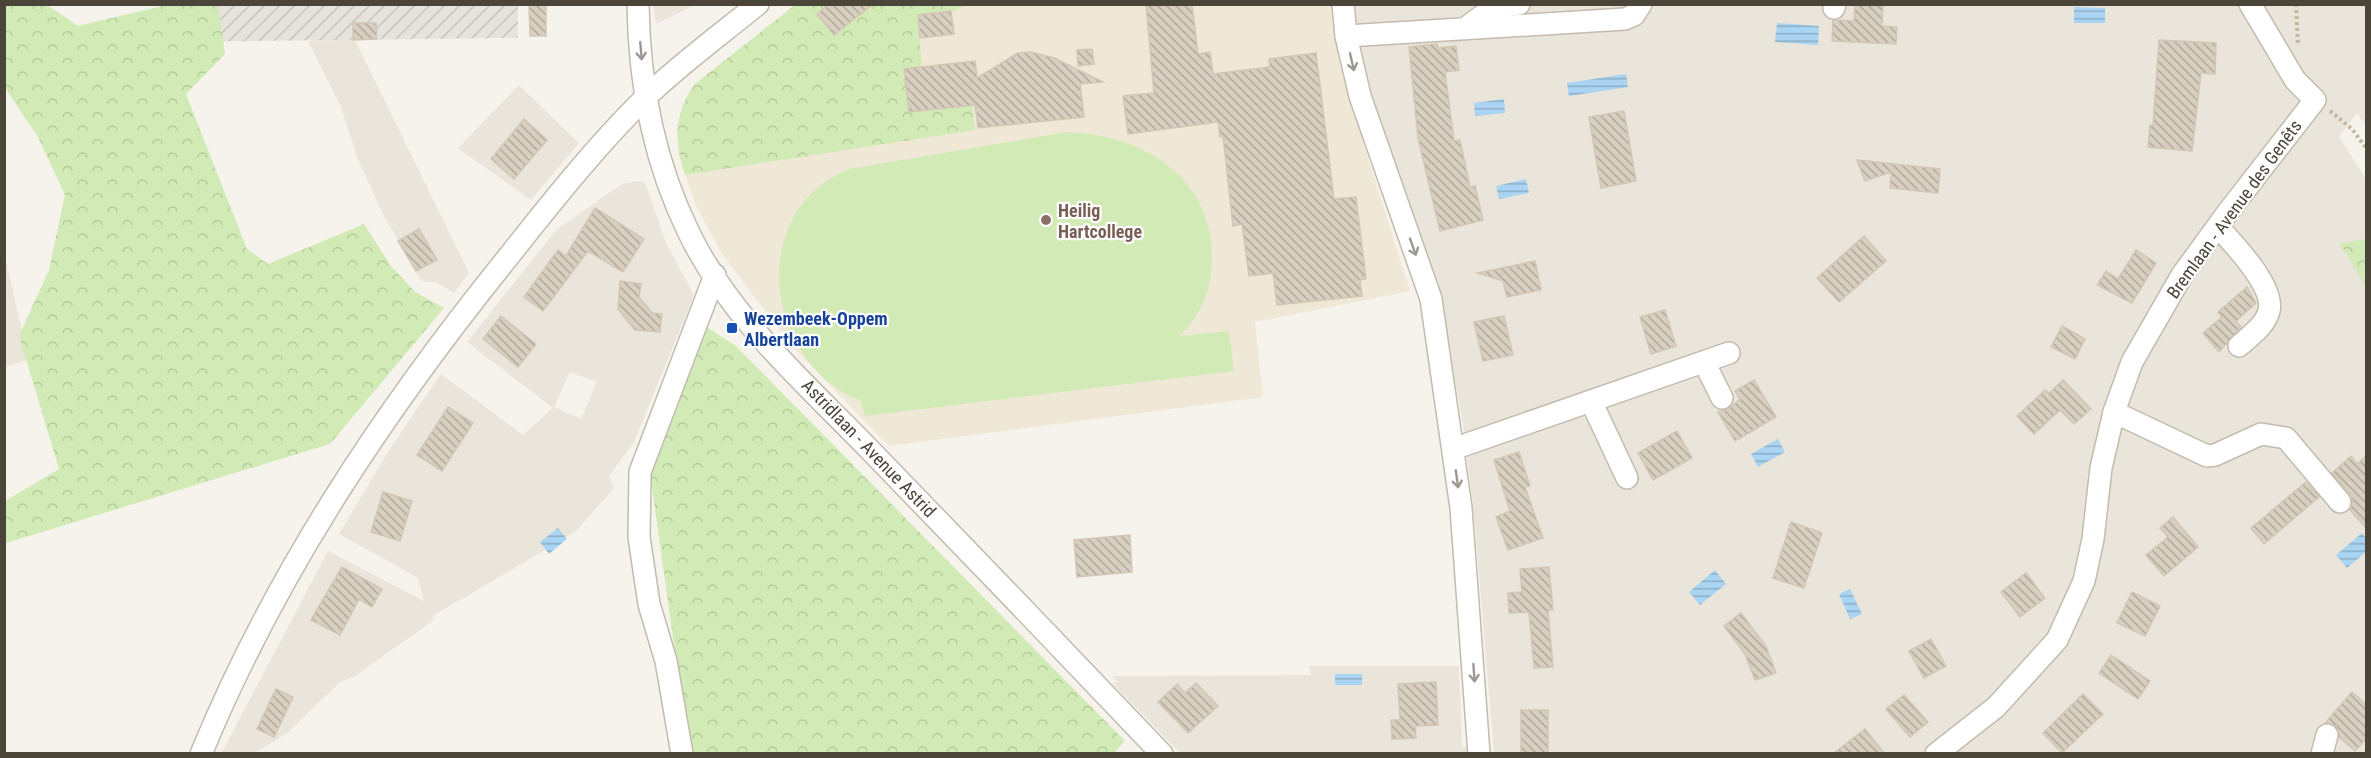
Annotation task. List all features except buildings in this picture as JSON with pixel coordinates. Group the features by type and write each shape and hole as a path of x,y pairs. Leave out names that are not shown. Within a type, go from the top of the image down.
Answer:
{"street":[{"name":"Astridlaan - Avenue Astrid","path":"638,4 645,98 662,165 689,234 715,275 776,352 1162,753"},
{"path":"201,753 243,662 319,522 371,439 465,310 518,244 645,98 758,4"},
{"path":"1343,4 1346,36 1360,96 1431,299 1461,508 1479,753"},
{"path":"1467,27 1494,9 1519,4"},
{"path":"1346,36 1625,19 1634,15 1641,4"},
{"path":"2250,4 2295,80 2315,100"},
{"name":"Bremlaan - Avenue des Genêts","path":"1936,753 1996,707 2057,640 2084,581 2095,528 2101,468 2114,412 2132,362 2182,276 2315,100"},
{"path":"2218,227 2242,252 2270,298 2268,313 2259,329 2239,346"},
{"path":"682,753 666,661 649,604 641,548 640,472 715,275"},
{"path":"1453,449 1729,353"},
{"path":"1704,362 1722,398"},
{"path":"1591,401 1627,478"},
{"path":"2114,412 2206,456 2215,455 2261,434 2286,438 2340,502"}],"path":[{"path":"2315,100 2352,129 2367,148"}],"shaded area":[{"path":"653,4 695,4 695,5 656,24"},
{"path":"179,5 518,5 518,38 164,42"},
{"name":"Heilig Hartcollege","path":"795,5 1334,5 1353,111 1410,291 1255,322 1263,397 889,446 791,345 723,255 696,206 679,156 677,126 683,105 695,84"},
{"path":"1353,5 2366,5 2366,126 2357,113 2339,137 2366,179 2366,753 1494,753 1474,515 1464,430 1443,314 1445,312 1437,283 1431,281 1367,90 1357,43"},
{"path":"355,40 469,273 454,293 436,282 426,282 420,279 382,212 357,157 341,107 308,41"},
{"path":"519,85 579,143 531,200 458,148"},
{"path":"645,182 666,243 694,295 634,442 609,476 614,488 575,532 433,616 434,620 355,676 340,682 286,734 254,753 221,754 328,551 424,601 418,578 339,534 388,452 441,374 523,435 553,408 467,342 557,229 622,184","holes":["570,372 597,382 581,419 554,407"]},
{"path":"4,251 22,332 19,336 27,360 5,367"},
{"path":"1309,666 1459,666 1462,746 1485,753 1180,753 1114,685 1117,681 1112,676 1311,675"}],"green space":[{"path":"5,4 47,5 78,26 166,5 218,5 225,54 186,94 247,249 268,264 364,224 391,266 415,292 444,308 330,444 6,543 5,501 59,469 19,336 49,270 65,195 38,137 5,88"},
{"path":"795,5 966,5 950,13 917,16 922,67 972,102 975,130 685,175 679,151 678,128 683,106 695,84"},
{"path":"1067,132 1121,141 1146,152 1168,166 1186,183 1200,205 1209,230 1212,267 1208,290 1202,305 1179,336 1229,331 1234,371 865,416 861,401 828,381 803,354 787,321 780,285 782,250 794,217 816,189 849,169"},
{"path":"2366,239 2366,287 2340,244"},
{"path":"705,326 736,346 1125,741 1113,754 689,753 650,473"}],"water":[{"path":"2074,7 2105,8 2105,23 2074,23"},
{"path":"1777,23 1819,26 1818,45 1775,42"},
{"path":"1626,74 1628,87 1569,96 1567,83"},
{"path":"1504,99 1505,113 1475,116 1474,103"},
{"path":"1526,179 1529,193 1499,199 1496,186"},
{"path":"1778,439 1785,452 1758,467 1751,454"},
{"path":"558,528 567,539 549,554 540,542"},
{"path":"2362,533 2366,538 2366,552 2347,568 2336,555"},
{"path":"1715,570 1726,584 1700,605 1689,592"},
{"path":"1850,589 1862,614 1850,619 1839,594"},
{"path":"1335,674 1362,674 1362,685 1335,685"}],"place":[{"name":"Heilig Hartcollege","path":"1046,220"},
{"name":"Wezembeek-Oppem Albertlaan","path":"732,328"}]}
